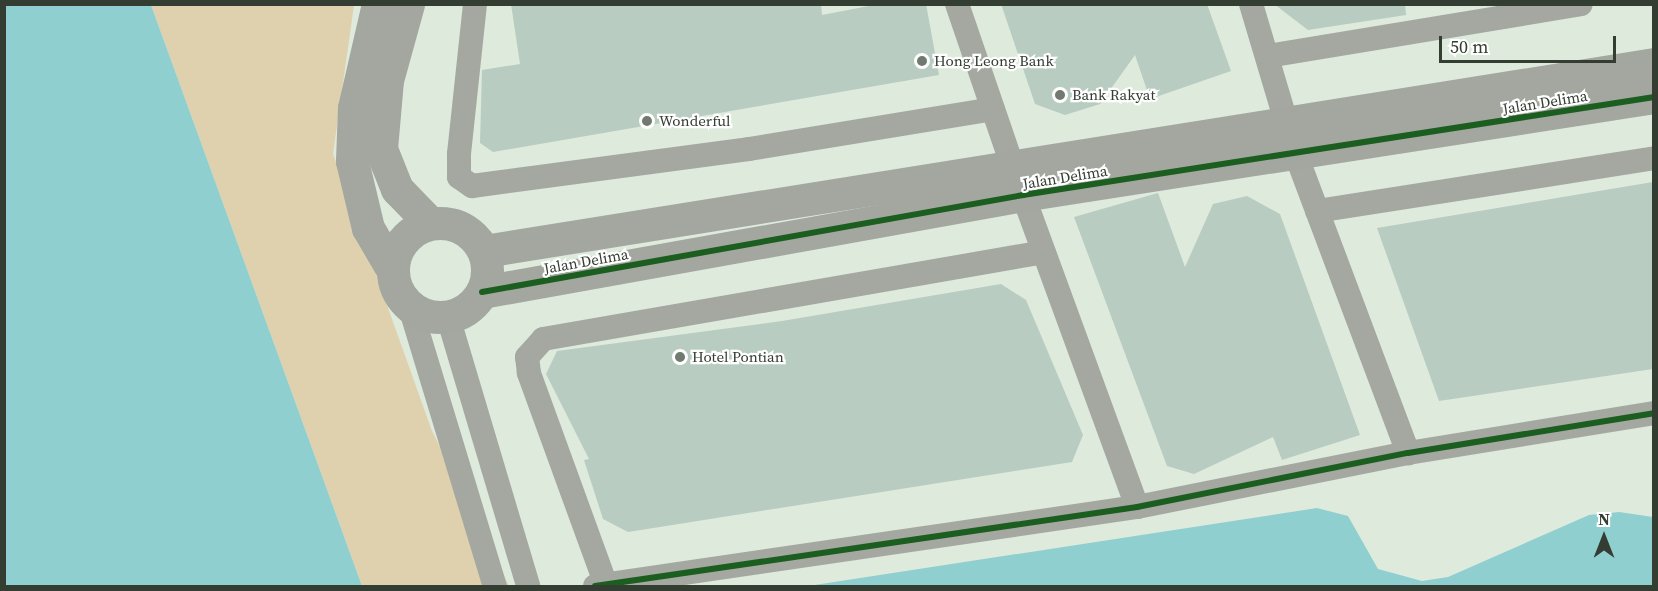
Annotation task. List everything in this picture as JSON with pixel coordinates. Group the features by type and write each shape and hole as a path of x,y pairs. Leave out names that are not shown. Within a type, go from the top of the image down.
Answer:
{"street":[{"path":"378,4 354,108 352,160 368,228 392,269 396,290 410,307 495,586"},
{"path":"408,4 387,80 381,149 397,189 430,223"},
{"path":"475,4 459,154 459,177 471,186 749,149 993,109"},
{"path":"957,4 1018,181 1137,507"},
{"path":"1251,4 1291,139 1408,453"},
{"path":"1268,56 1581,4"},
{"name":"Jalan Delima","path":"1291,139 1653,64"},
{"name":"Jalan Delima","path":"484,251 1018,181 1291,139 1653,98"},
{"path":"1317,211 1653,158"},
{"name":"Jalan Delima","path":"482,292 1018,181"},
{"path":"392,269 397,249 411,232 430,223 452,224 471,234 484,251 488,272 482,292 468,308 448,317 428,316 410,307"},
{"path":"1044,252 543,339 527,357 529,373 601,586 1137,507 1408,453 1653,413"},
{"path":"448,317 528,586"}],"shaded area":[{"path":"151,5 354,5 333,154 432,431 509,586 362,586"}],"water":[{"path":"4,5 151,5 362,586 5,586"},
{"path":"1317,508 1348,516 1378,569 1422,581 1448,577 1589,515 1619,512 1653,517 1653,586 808,586"}],"building":[{"path":"511,4 821,4 822,15 879,4 926,4 939,75 493,152 480,143 482,70 520,64"},
{"path":"1001,4 1207,4 1231,71 1150,99 1135,55 1100,104 1065,115 1035,104"},
{"path":"1274,4 1405,4 1406,15 1308,30"},
{"path":"1653,182 1653,369 1439,401 1377,228"},
{"path":"1158,193 1185,267 1213,204 1247,196 1280,214 1360,435 1282,460 1273,437 1194,474 1167,466 1074,217"},
{"path":"1001,284 1026,300 1083,435 1072,462 628,532 603,519 584,460 589,459 546,374 557,351 782,321"}],"cycle path":[{"path":"482,292 1023,195 1654,97"},
{"path":"595,586 1137,507 1408,453 1654,413"}],"place":[{"name":"Hong Leong Bank","path":"922,61"},
{"name":"Bank Rakyat","path":"1060,95"},
{"name":"Wonderful","path":"647,121"},
{"name":"Hotel Pontian","path":"680,357"}]}
